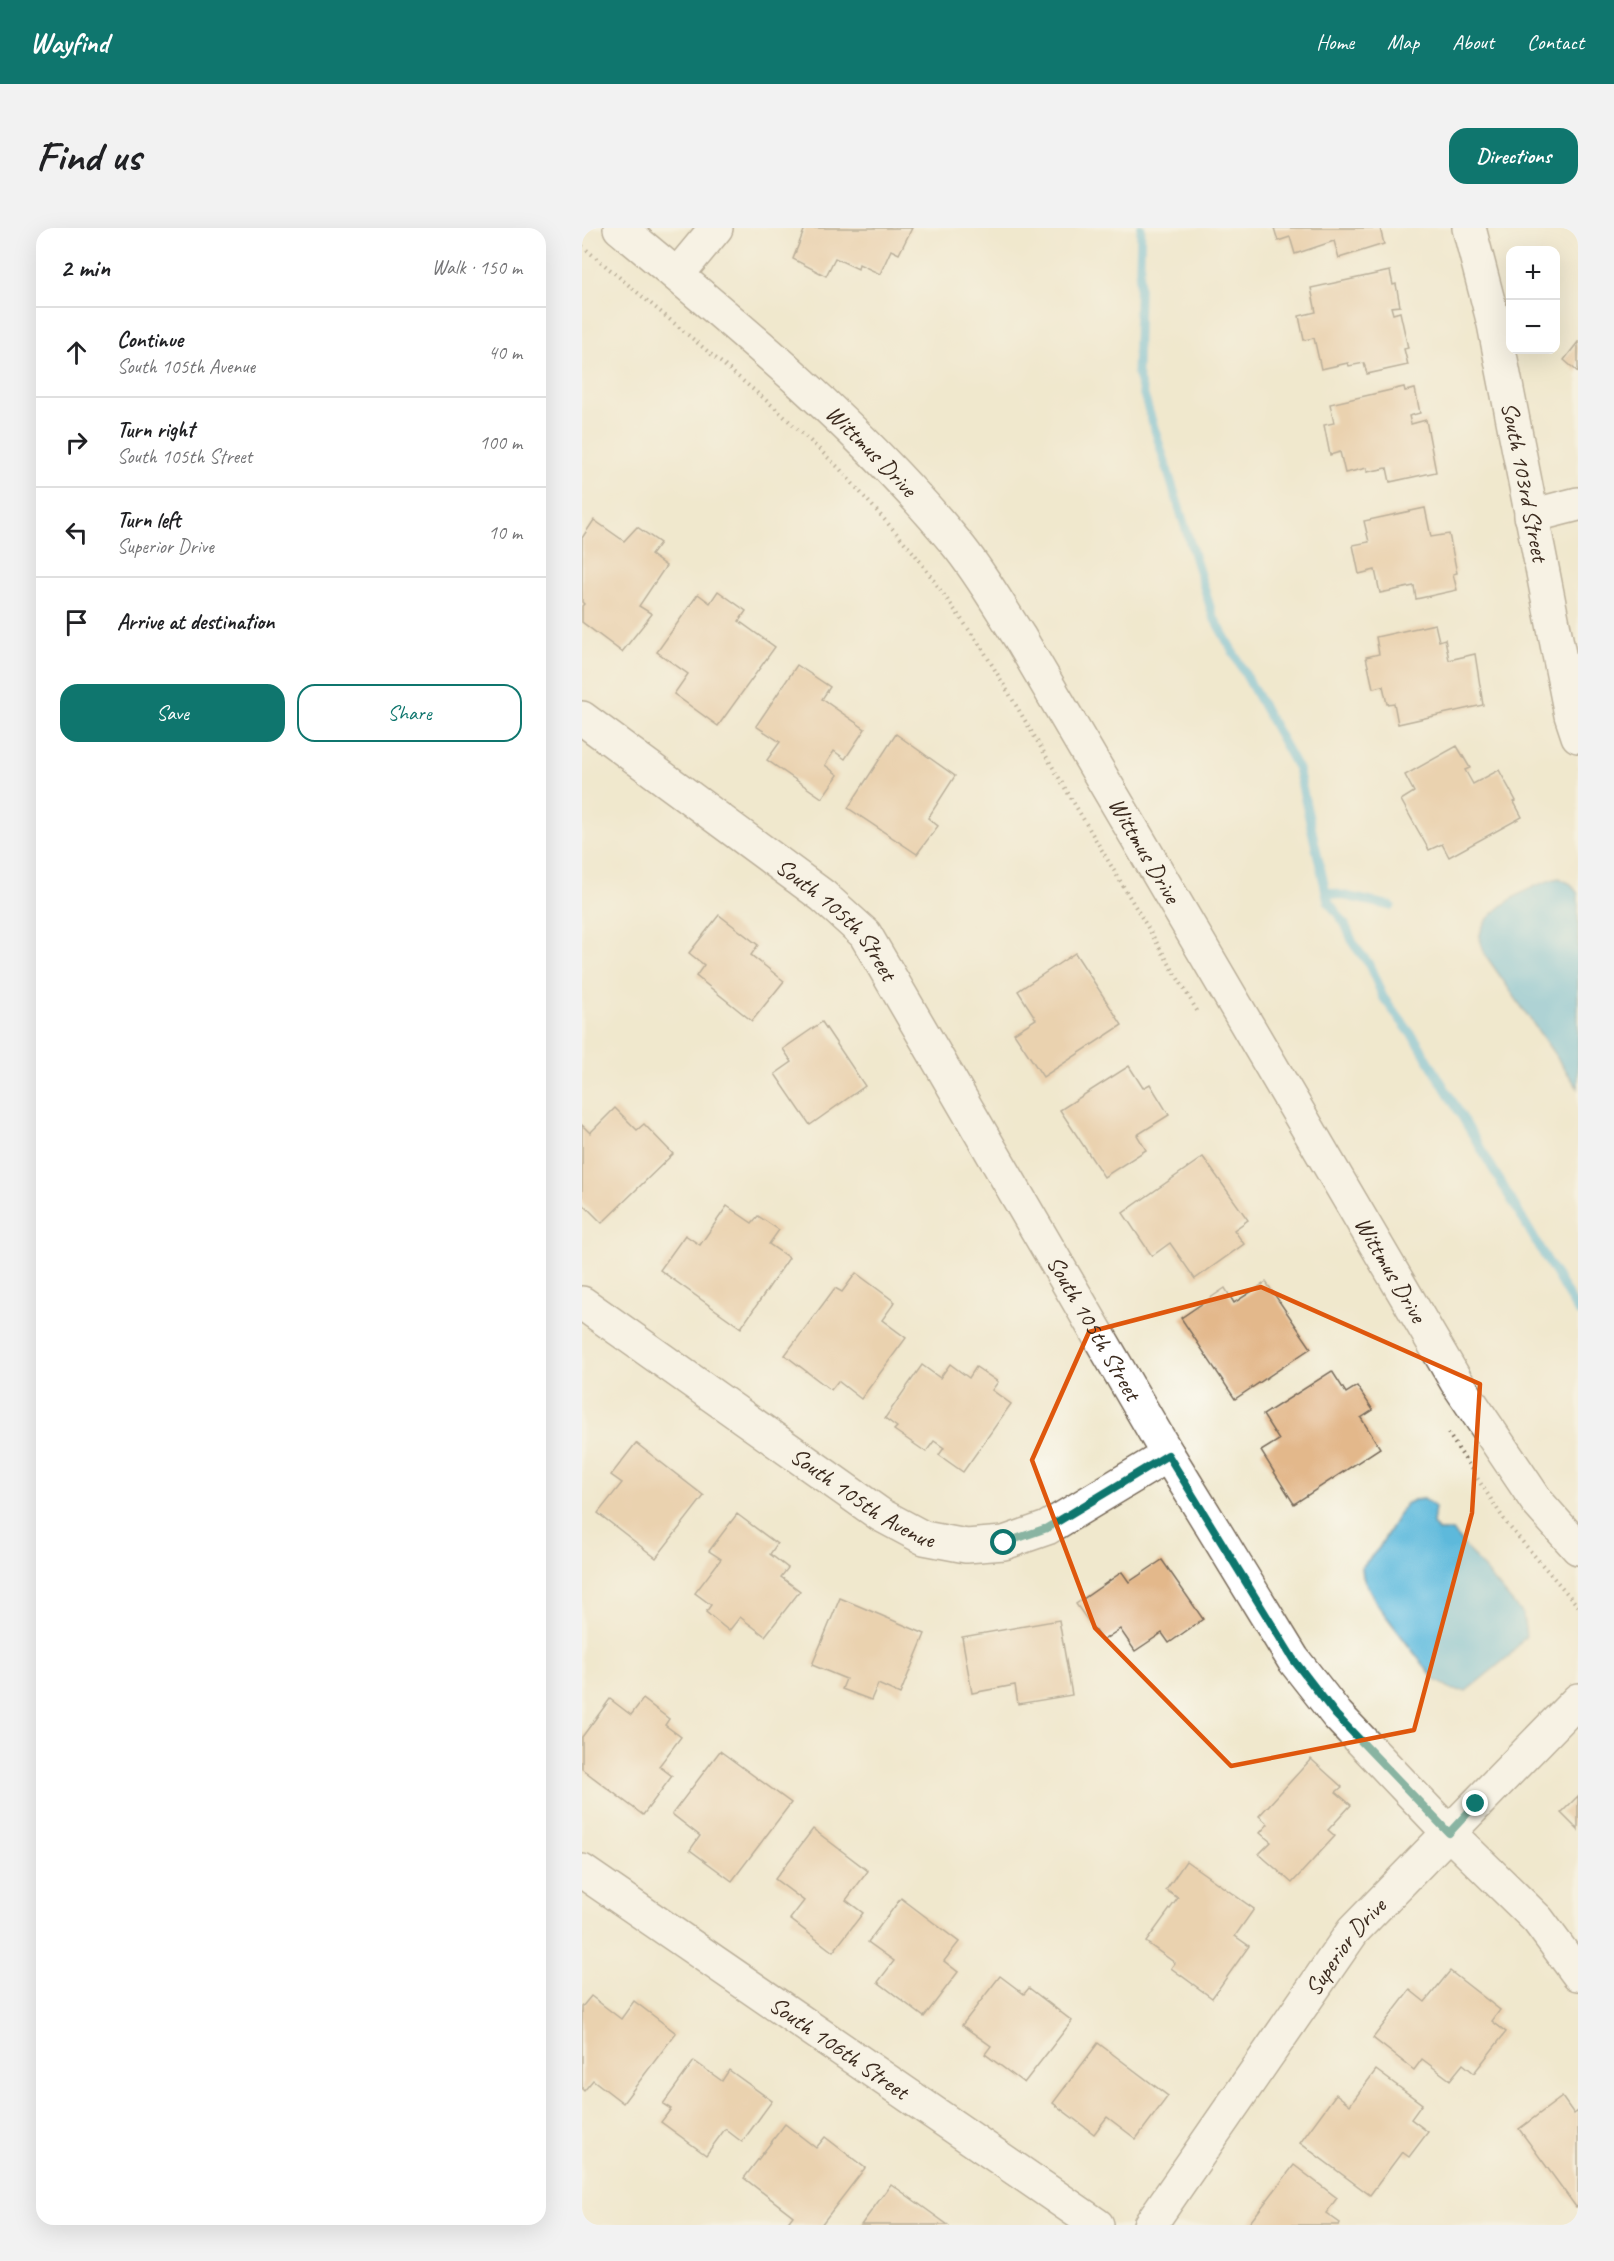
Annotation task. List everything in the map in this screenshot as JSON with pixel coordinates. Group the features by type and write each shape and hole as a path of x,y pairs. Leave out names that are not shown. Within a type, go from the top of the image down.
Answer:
{"street":[{"name":"Wittmus Drive","path":"620,228 756,340 884,461 957,545 1020,638 1456,1381 1538,1503 1578,1548"},
{"path":"677,275 716,228"},
{"name":"South 103rd Street","path":"1469,228 1494,324 1571,714 1578,736"},
{"path":"1531,516 1578,504"},
{"name":"South 105th Street","path":"582,718 823,896 865,934 1168,1455 1293,1659 1336,1715 1449,1833 1538,1920 1578,1974"},
{"name":"South 105th Avenue","path":"582,1303 881,1515 924,1538 966,1546 1004,1543 1047,1528 1168,1455"},
{"name":"Superior Drive","path":"1150,2225 1353,1931 1578,1700"},
{"name":"South 106th Street","path":"582,1871 1097,2225"}],"path":[{"path":"582,246 774,407 839,468 915,553 982,648 1202,1018"},
{"path":"1446,1429 1507,1524 1578,1606"}],"highlighted area":[{"path":"1261,1287 1480,1384 1472,1513 1414,1730 1231,1766 1095,1628 1032,1460 1089,1332"}],"water":[{"path":"1559,878 1571,884 1578,894 1578,1088 1484,953 1480,937 1484,925 1501,907 1525,891"},
{"path":"1424,1499 1435,1507 1433,1524 1438,1531 1452,1531 1523,1615 1526,1636 1509,1656 1466,1691 1453,1690 1434,1679 1377,1604 1363,1577 1362,1567 1379,1548 1405,1504"}],"building":[{"path":"805,228 912,228 899,254 891,250 880,274 859,264 858,269 835,258 826,276 793,259"},
{"path":"1274,228 1380,228 1384,244 1339,258 1334,241 1295,254 1290,237 1278,241"},
{"path":"1390,271 1393,285 1396,284 1400,306 1391,307 1393,314 1400,312 1408,348 1404,349 1408,365 1367,374 1364,363 1349,366 1348,363 1321,369 1314,338 1304,340 1299,316 1316,312 1311,288"},
{"path":"1578,342 1578,372 1564,360"},
{"path":"1404,387 1405,391 1415,389 1420,413 1409,416 1411,424 1426,420 1436,472 1390,482 1387,468 1367,472 1367,468 1345,473 1340,452 1330,455 1324,425 1334,423 1330,404"},
{"path":"1425,508 1431,537 1449,534 1457,573 1453,574 1457,590 1416,599 1414,586 1380,593 1375,570 1359,574 1353,545 1369,542 1364,521"},
{"path":"594,520 624,541 637,527 660,543 651,555 666,566 639,606 652,614 622,652 582,622 584,604 582,602 582,538"},
{"path":"718,591 746,611 739,621 775,647 718,726 674,694 688,674 657,652 698,594 710,603"},
{"path":"1435,624 1439,641 1445,639 1449,660 1475,654 1483,705 1398,724 1394,703 1387,704 1383,686 1373,688 1366,657 1379,654 1376,637"},
{"path":"797,665 830,687 822,699 865,729 845,759 834,751 825,765 838,775 822,798 767,760 780,742 756,726"},
{"path":"896,734 955,776 928,818 938,826 917,854 848,808"},
{"path":"1457,746 1470,768 1465,770 1473,784 1499,770 1522,817 1449,857 1442,844 1429,850 1401,800 1414,792 1405,775"},
{"path":"719,915 758,945 751,955 784,981 752,1021 696,976 704,965 689,953"},
{"path":"1075,953 1122,1025 1043,1077 1014,1033 1036,1019 1018,991"},
{"path":"822,1022 865,1086 810,1125 775,1074 792,1062 783,1049"},
{"path":"1129,1066 1143,1088 1150,1084 1169,1115 1137,1135 1146,1150 1104,1177 1060,1110"},
{"path":"615,1108 637,1130 644,1124 673,1154 602,1223 582,1203 582,1125 590,1133"},
{"path":"1203,1157 1248,1220 1234,1230 1244,1244 1195,1279 1170,1243 1152,1256 1123,1213"},
{"path":"727,1206 752,1223 758,1216 779,1230 769,1244 789,1258 741,1328 660,1270 685,1235 700,1245"},
{"path":"856,1273 895,1302 882,1320 906,1338 861,1399 838,1381 831,1390 785,1355 835,1288 842,1292"},
{"path":"1266,1282 1311,1348 1235,1399 1181,1318 1225,1288 1234,1303"},
{"path":"950,1364 969,1378 976,1367 998,1382 992,1390 1011,1404 963,1472 939,1455 944,1448 934,1441 926,1452 894,1430 897,1427 885,1418 922,1365 940,1378"},
{"path":"1332,1371 1346,1393 1357,1386 1373,1410 1361,1418 1380,1448 1294,1504 1261,1451 1279,1440 1263,1415"},
{"path":"636,1443 704,1496 656,1558 598,1513 622,1483 611,1475"},
{"path":"737,1514 777,1544 770,1554 788,1568 781,1577 800,1591 765,1636 740,1617 729,1631 706,1612 711,1605 695,1593 721,1559 709,1551"},
{"path":"1162,1560 1203,1619 1169,1643 1162,1633 1135,1651 1120,1629 1102,1641 1076,1604 1122,1572 1129,1582"},
{"path":"840,1598 925,1634 900,1694 878,1684 871,1700 842,1689 846,1679 812,1665"},
{"path":"1059,1620 1072,1695 1018,1704 1015,1685 972,1693 962,1637"},
{"path":"610,1699 631,1715 643,1699 669,1719 665,1725 681,1737 659,1766 672,1776 643,1815 582,1769 582,1737"},
{"path":"720,1751 791,1803 732,1881 690,1850 700,1836 672,1814"},
{"path":"1311,1759 1342,1787 1336,1792 1351,1805 1328,1830 1335,1836 1292,1883 1259,1854 1271,1842 1260,1833 1268,1824 1259,1816"},
{"path":"1578,1796 1578,1830 1561,1813"},
{"path":"813,1829 868,1871 846,1900 863,1913 833,1952 790,1919 804,1901 775,1879"},
{"path":"1186,1861 1254,1909 1235,1936 1249,1946 1212,1998 1171,1968 1175,1963 1146,1942 1178,1898 1166,1890"},
{"path":"901,1898 959,1942 944,1961 958,1972 924,2017 878,1982 894,1961 868,1942"},
{"path":"1450,1971 1500,2010 1492,2021 1506,2032 1474,2073 1463,2064 1450,2080 1422,2059 1414,2070 1373,2038 1410,1990 1425,2002"},
{"path":"1000,1976 1024,1994 1029,1988 1072,2021 1024,2083 985,2054 991,2046 962,2025"},
{"path":"591,1996 621,2019 634,2001 676,2033 623,2103 593,2080 584,2091 582,2089 582,2007"},
{"path":"1098,2043 1168,2096 1136,2139 1107,2117 1094,2134 1053,2103"},
{"path":"694,2061 722,2081 729,2070 772,2101 742,2142 725,2129 706,2155 661,2122 671,2109 663,2104"},
{"path":"1376,2070 1422,2104 1411,2119 1428,2132 1409,2157 1402,2152 1370,2195 1300,2143 1336,2094 1350,2105"},
{"path":"1562,2097 1574,2114 1578,2111 1578,2206 1576,2207 1519,2129"},
{"path":"785,2124 816,2148 825,2137 865,2168 821,2225 786,2225 793,2216 744,2178"},
{"path":"1294,2165 1337,2198 1326,2213 1340,2223 1339,2225 1248,2225"},
{"path":"891,2184 948,2225 861,2225"}],"waterway":[{"path":"1141,228 1137,373 1213,616 1298,769 1328,901 1345,924 1354,945 1369,964 1383,997 1418,1043 1578,1312"},
{"path":"1327,892 1391,906"}],"route":[{"path":"1004,1543 1047,1528 1168,1455 1293,1659 1336,1715 1449,1833 1476,1804"}]}
